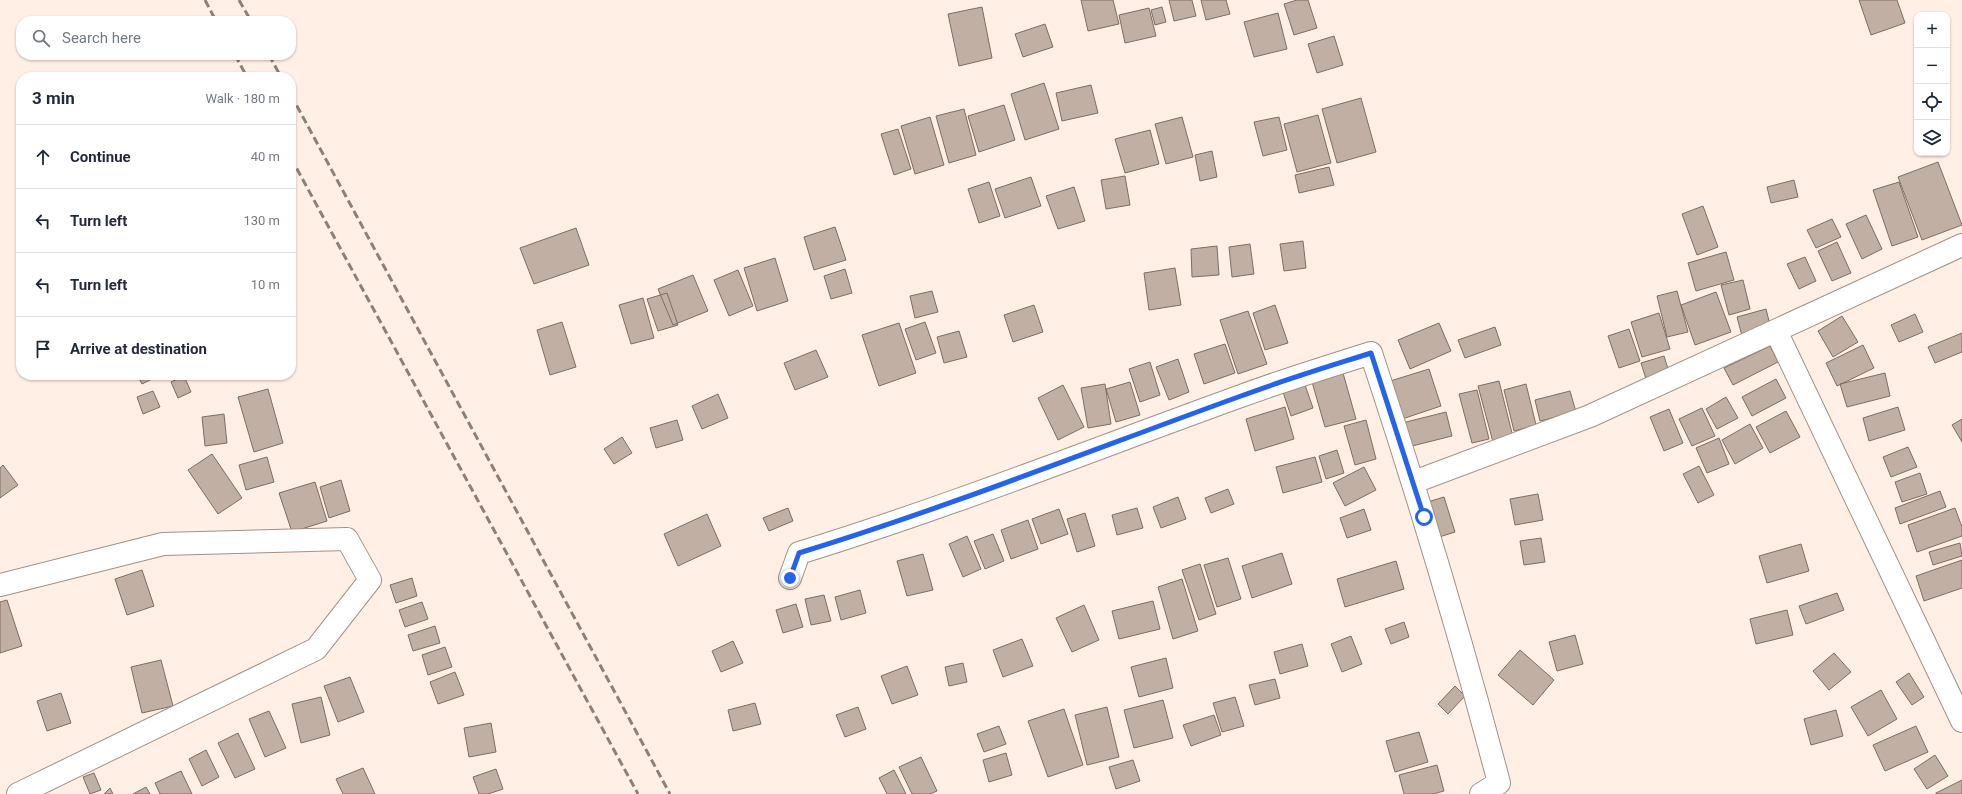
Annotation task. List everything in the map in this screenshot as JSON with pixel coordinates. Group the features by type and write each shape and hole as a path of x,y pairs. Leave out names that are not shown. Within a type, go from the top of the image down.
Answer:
{"street":[{"path":"1414,482 1590,416 1962,245"},
{"path":"1776,331 1962,721"},
{"path":"790,578 799,553 870,531 1039,471 1242,395 1371,353 1414,482 1468,664 1499,783 1481,794"},
{"path":"0,586 163,544 347,539 370,580 316,649 18,794"}],"building":[{"path":"1081,0 1113,0 1119,24 1088,31"},
{"path":"1169,0 1192,0 1196,16 1174,21"},
{"path":"1201,0 1226,0 1230,14 1206,20"},
{"path":"1297,0 1308,0 1317,28 1294,35 1284,4"},
{"path":"1859,0 1897,0 1905,23 1871,35"},
{"path":"982,7 992,58 959,66 948,14"},
{"path":"1162,7 1166,22 1155,25 1151,10"},
{"path":"1149,8 1156,36 1125,43 1119,15"},
{"path":"1278,13 1287,49 1254,57 1244,22"},
{"path":"1045,24 1053,47 1023,57 1015,34"},
{"path":"1334,36 1343,65 1317,73 1308,44"},
{"path":"1044,83 1059,129 1025,140 1011,94"},
{"path":"1091,85 1098,113 1062,121 1056,93"},
{"path":"1361,98 1376,152 1337,163 1322,109"},
{"path":"1004,105 1015,140 979,152 968,116"},
{"path":"964,109 976,155 949,163 936,116"},
{"path":"1318,115 1331,163 1297,172 1284,124"},
{"path":"930,117 944,165 915,174 901,126"},
{"path":"1182,117 1193,157 1166,164 1155,124"},
{"path":"1279,117 1287,150 1263,156 1254,122"},
{"path":"898,129 911,169 894,175 881,134"},
{"path":"1150,130 1159,164 1125,173 1115,139"},
{"path":"1212,151 1217,177 1200,181 1195,155"},
{"path":"1938,162 1962,225 1922,240 1898,177"},
{"path":"1329,167 1334,185 1299,193 1295,175"},
{"path":"1125,176 1130,205 1106,209 1101,180"},
{"path":"1031,177 1041,206 1005,218 995,189"},
{"path":"1794,180 1798,197 1771,203 1767,187"},
{"path":"989,182 1000,216 979,223 968,189"},
{"path":"1899,182 1918,237 1892,246 1873,190"},
{"path":"1074,187 1085,221 1058,229 1046,196"},
{"path":"1703,206 1718,247 1697,255 1682,214"},
{"path":"1866,215 1882,249 1862,259 1846,224"},
{"path":"1832,219 1841,237 1816,248 1807,230"},
{"path":"835,227 846,260 814,270 804,237"},
{"path":"576,228 589,265 534,284 520,248"},
{"path":"1303,241 1306,268 1284,271 1280,244"},
{"path":"1837,242 1851,273 1832,281 1818,251"},
{"path":"1250,244 1254,274 1232,277 1229,247"},
{"path":"1217,246 1219,275 1192,277 1191,249"},
{"path":"1726,252 1734,280 1696,291 1688,263"},
{"path":"1805,257 1816,281 1799,289 1787,264"},
{"path":"775,258 788,301 757,311 744,268"},
{"path":"1175,268 1181,305 1149,310 1144,273"},
{"path":"845,269 852,293 831,299 824,276"},
{"path":"738,270 753,306 729,316 714,280"},
{"path":"693,275 708,311 673,325 658,289"},
{"path":"1743,280 1750,309 1729,315 1721,285"},
{"path":"932,291 938,312 915,318 910,296"},
{"path":"1677,291 1688,332 1667,337 1657,296"},
{"path":"1716,292 1731,332 1695,345 1681,305"},
{"path":"667,293 678,325 658,331 647,299"},
{"path":"643,298 654,338 631,344 619,305"},
{"path":"1034,305 1043,332 1013,342 1004,315"},
{"path":"1275,305 1288,343 1265,350 1253,313"},
{"path":"1766,309 1771,329 1742,336 1737,317"},
{"path":"1248,311 1267,364 1238,374 1220,320"},
{"path":"1659,313 1670,349 1642,357 1631,322"},
{"path":"1915,314 1923,332 1899,342 1891,325"},
{"path":"1842,316 1858,342 1833,357 1818,331"},
{"path":"562,322 576,367 550,375 537,330"},
{"path":"925,322 936,353 916,360 905,329"},
{"path":"899,323 916,373 879,386 862,335"},
{"path":"1439,323 1451,351 1410,369 1398,340"},
{"path":"1495,327 1501,345 1465,358 1458,340"},
{"path":"1629,329 1640,361 1619,368 1608,336"},
{"path":"959,331 967,357 944,363 937,337"},
{"path":"1962,333 1962,352 1935,363 1928,347"},
{"path":"1225,344 1235,373 1204,384 1194,354"},
{"path":"1863,345 1874,368 1837,386 1826,363"},
{"path":"1770,346 1778,362 1733,385 1724,368"},
{"path":"816,350 828,377 795,390 784,363"},
{"path":"1664,356 1669,372 1646,379 1641,363"},
{"path":"1178,359 1189,392 1169,400 1156,367"},
{"path":"1150,362 1160,395 1140,402 1129,369"},
{"path":"1429,369 1441,406 1399,420 1387,382"},
{"path":"1343,373 1356,419 1325,427 1312,382"},
{"path":"1885,373 1890,396 1847,407 1840,384"},
{"path":"1776,379 1786,398 1752,416 1742,397"},
{"path":"140,380 150,380 142,384"},
{"path":"175,380 186,380 191,392 178,398 171,382"},
{"path":"1499,381 1513,437 1493,442 1478,386"},
{"path":"1130,382 1140,415 1116,422 1106,389"},
{"path":"1304,382 1313,408 1291,416 1282,389"},
{"path":"1105,384 1111,424 1088,428 1081,388"},
{"path":"1526,384 1536,425 1514,431 1504,390"},
{"path":"1063,385 1084,427 1058,440 1038,398"},
{"path":"268,389 283,443 254,452 238,397"},
{"path":"1477,390 1489,439 1472,443 1459,394"},
{"path":"153,391 160,407 143,414 137,397"},
{"path":"1570,391 1576,412 1540,421 1535,400"},
{"path":"718,394 728,418 702,429 692,406"},
{"path":"1726,397 1738,418 1717,429 1706,409"},
{"path":"1285,407 1294,439 1255,451 1246,419"},
{"path":"1898,407 1905,430 1869,441 1863,418"},
{"path":"1702,408 1715,436 1692,446 1679,419"},
{"path":"1669,409 1683,443 1664,451 1650,417"},
{"path":"1786,411 1800,437 1770,453 1756,427"},
{"path":"1446,412 1452,436 1408,447 1402,423"},
{"path":"224,414 227,443 205,446 202,417"},
{"path":"1962,419 1962,442 1952,425"},
{"path":"677,420 683,440 656,448 650,428"},
{"path":"1366,420 1376,459 1355,465 1344,426"},
{"path":"1750,424 1763,448 1735,464 1722,440"},
{"path":"622,437 632,453 614,464 604,449"},
{"path":"1719,438 1729,464 1707,473 1696,448"},
{"path":"1908,447 1917,467 1891,477 1883,457"},
{"path":"1337,450 1344,473 1326,479 1319,456"},
{"path":"212,454 242,498 218,514 188,470"},
{"path":"267,457 274,482 246,490 239,465"},
{"path":"1315,457 1322,482 1283,493 1276,467"},
{"path":"3,465 18,485 0,498 0,468"},
{"path":"1699,466 1714,495 1698,503 1683,474"},
{"path":"1364,467 1376,490 1345,506 1333,483"},
{"path":"1920,473 1927,494 1902,502 1895,482"},
{"path":"341,480 350,511 329,518 320,487"},
{"path":"315,482 327,521 292,532 279,493"},
{"path":"1228,489 1234,504 1211,513 1205,498"},
{"path":"1940,491 1946,507 1900,524 1895,508"},
{"path":"1538,494 1543,520 1515,525 1510,499"},
{"path":"1178,497 1186,519 1161,528 1153,507"},
{"path":"1444,497 1455,532 1433,539 1421,504"},
{"path":"788,508 793,521 769,531 763,518"},
{"path":"1137,508 1143,528 1117,535 1112,515"},
{"path":"1955,508 1962,527 1962,536 1917,552 1908,525"},
{"path":"1059,509 1068,534 1041,544 1032,519"},
{"path":"1364,509 1371,530 1347,538 1340,518"},
{"path":"1085,513 1095,546 1077,552 1067,519"},
{"path":"707,514 721,546 678,566 664,534"},
{"path":"1028,520 1038,549 1011,559 1001,530"},
{"path":"993,534 1004,561 985,569 974,541"},
{"path":"967,536 981,569 963,577 949,544"},
{"path":"1541,538 1545,562 1524,565 1520,541"},
{"path":"1960,543 1962,556 1933,565 1929,552"},
{"path":"1801,544 1809,571 1767,583 1759,556"},
{"path":"1282,553 1292,584 1252,598 1242,566"},
{"path":"923,554 933,590 907,596 897,561"},
{"path":"1228,558 1241,599 1217,607 1204,565"},
{"path":"1962,560 1962,588 1924,601 1916,576"},
{"path":"1396,561 1404,589 1345,607 1337,579"},
{"path":"1200,564 1216,614 1199,620 1182,570"},
{"path":"142,570 154,606 127,615 115,579"},
{"path":"412,578 417,596 396,603 390,585"},
{"path":"1182,579 1198,631 1173,639 1158,587"},
{"path":"860,590 866,613 841,620 835,597"},
{"path":"1837,593 1844,610 1806,624 1799,606"},
{"path":"824,595 831,621 811,625 805,599"},
{"path":"7,600 22,646 0,653 0,602"},
{"path":"1153,601 1160,629 1119,639 1112,611"},
{"path":"422,602 428,619 405,627 399,610"},
{"path":"796,604 803,627 783,633 776,610"},
{"path":"1084,605 1099,640 1072,652 1056,618"},
{"path":"1787,610 1793,635 1756,644 1750,619"},
{"path":"1404,622 1409,637 1391,644 1385,629"},
{"path":"435,626 440,643 413,651 408,635"},
{"path":"1575,635 1583,664 1557,671 1549,642"},
{"path":"1351,636 1362,664 1342,672 1331,644"},
{"path":"1022,639 1033,666 1003,677 993,650"},
{"path":"733,641 743,663 721,672 712,651"},
{"path":"1302,644 1308,666 1280,674 1274,652"},
{"path":"445,647 452,667 428,675 422,655"},
{"path":"1520,650 1554,680 1533,705 1498,675"},
{"path":"1834,653 1851,672 1829,690 1813,671"},
{"path":"1166,658 1173,688 1139,697 1131,667"},
{"path":"161,660 173,706 142,713 131,667"},
{"path":"963,663 967,682 949,686 945,667"},
{"path":"907,666 918,695 892,704 881,676"},
{"path":"455,672 464,695 438,704 430,682"},
{"path":"1909,673 1924,697 1912,705 1896,682"},
{"path":"350,677 364,712 338,722 324,686"},
{"path":"1275,679 1280,698 1255,705 1249,685"},
{"path":"1455,686 1465,696 1448,714 1438,704"},
{"path":"1881,690 1897,719 1868,736 1851,707"},
{"path":"61,693 71,723 47,731 37,701"},
{"path":"321,697 330,735 301,743 292,704"},
{"path":"1235,697 1244,726 1222,732 1213,703"},
{"path":"1163,700 1173,738 1134,748 1124,710"},
{"path":"755,703 761,724 733,731 728,710"},
{"path":"858,707 866,729 845,737 836,715"},
{"path":"1107,707 1119,757 1087,765 1075,715"},
{"path":"1064,709 1083,765 1048,777 1028,721"},
{"path":"1836,710 1843,736 1811,745 1804,719"},
{"path":"269,711 286,748 265,757 249,719"},
{"path":"1214,715 1221,735 1191,746 1183,725"},
{"path":"491,723 496,752 469,757 464,728"},
{"path":"999,726 1006,744 984,752 977,734"},
{"path":"1916,726 1928,752 1885,771 1873,745"},
{"path":"1419,732 1428,762 1395,772 1386,741"},
{"path":"238,733 255,769 235,778 218,743"},
{"path":"206,750 219,777 202,786 189,759"},
{"path":"1006,753 1012,775 989,782 983,760"},
{"path":"1935,755 1948,776 1927,789 1914,769"},
{"path":"921,757 937,791 930,794 912,794 899,767"},
{"path":"1133,760 1140,781 1116,789 1109,767"},
{"path":"1437,765 1444,791 1433,794 1404,794 1399,775"},
{"path":"363,768 375,794 343,794 336,779"},
{"path":"496,769 503,789 488,794 479,794 473,777"},
{"path":"894,770 906,794 887,794 879,778"},
{"path":"181,771 192,794 160,794 155,783"},
{"path":"94,773 101,790 90,794 83,777"},
{"path":"1962,780 1962,794 1936,794 1936,793"},
{"path":"146,787 150,794 133,794"},
{"path":"110,788 113,794 104,794"}],"railway":[{"path":"205,0 213,16"},
{"path":"239,0 248,16"},
{"path":"238,60 244,72"},
{"path":"272,60 278,72"},
{"path":"296,104 670,794"},
{"path":"296,167 638,794"}],"route":[{"path":"790,578 799,553 870,531 1039,471 1242,395 1371,353 1414,482 1424,517"}]}
